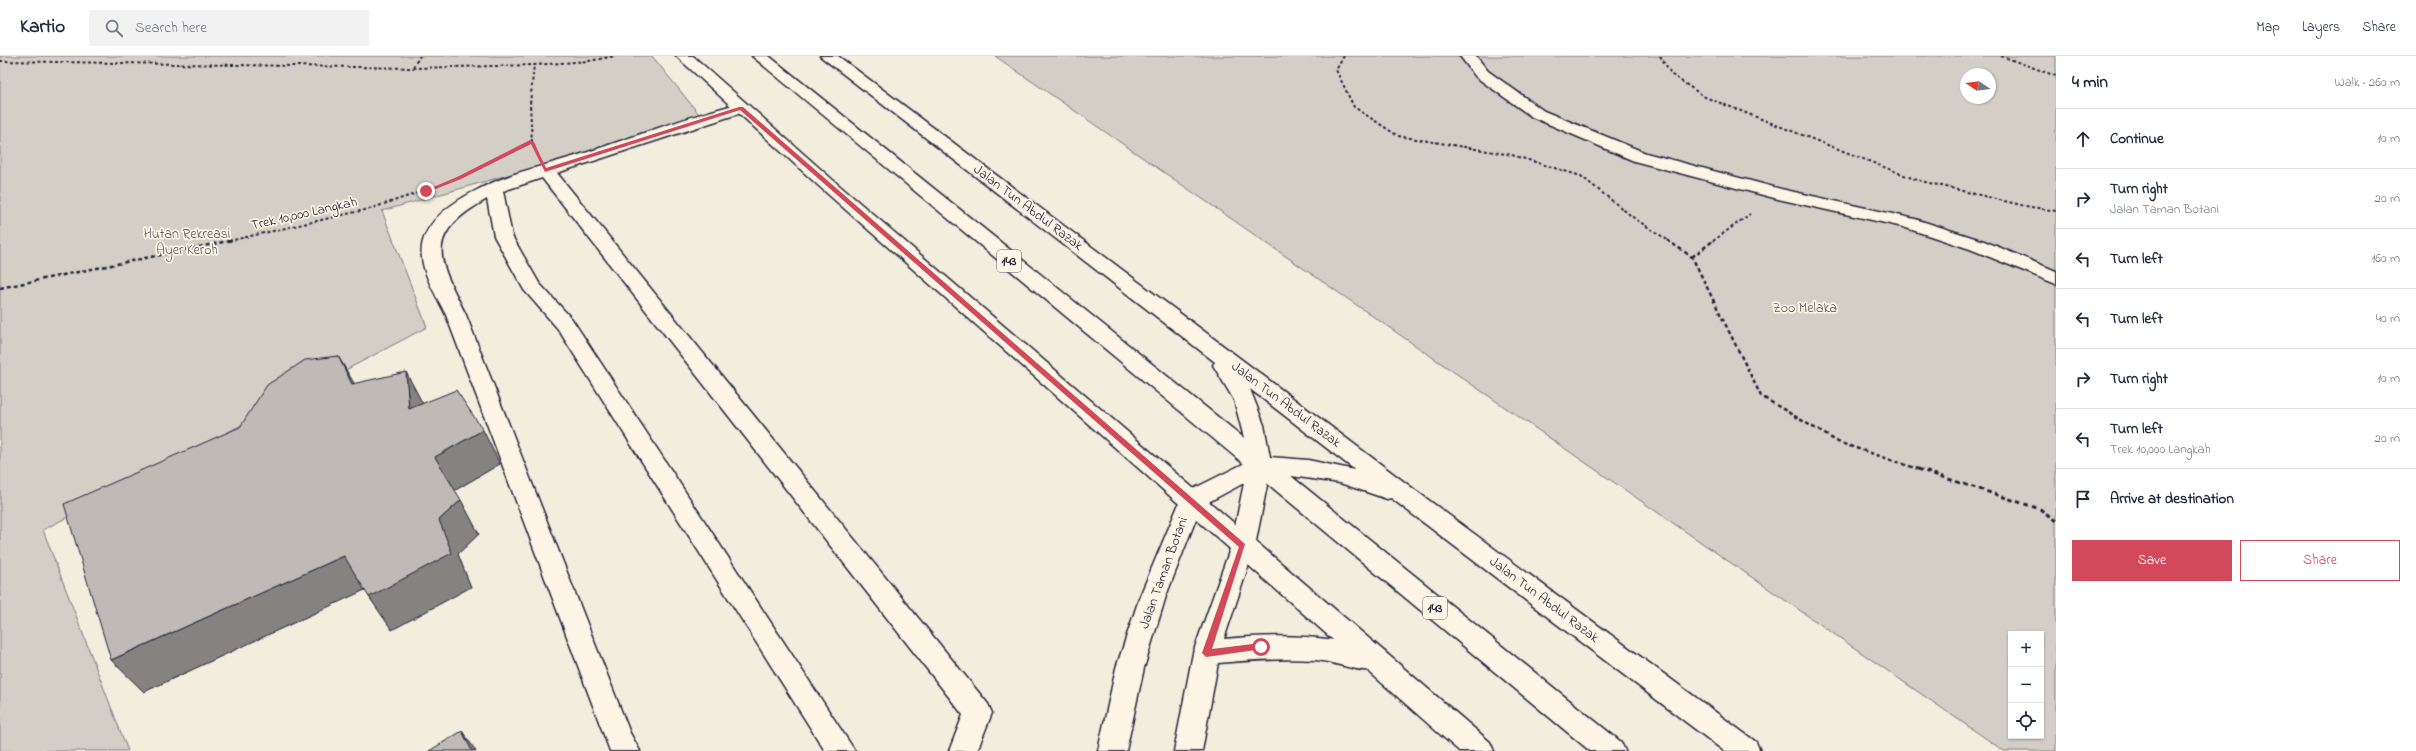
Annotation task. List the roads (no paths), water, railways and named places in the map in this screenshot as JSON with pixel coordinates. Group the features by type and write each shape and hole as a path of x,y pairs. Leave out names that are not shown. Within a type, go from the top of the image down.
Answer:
{"main road":[{"path":"684,56 741,108 1480,751"},
{"name":"143","path":"760,56 1259,466 1611,751"},
{"name":"Jalan Tun Abdul Razak","path":"828,56 1415,503 1746,751"},
{"path":"1468,56 1482,74 1538,114 1640,157 1778,194 1915,225 1978,245 2056,278"},
{"path":"626,751 619,740 456,315 434,270 431,256 432,241 438,229 448,216 460,206 494,188 545,170 741,108"},
{"path":"545,170 978,713 962,751"},
{"path":"494,188 503,236 531,286 565,324 838,750"},
{"path":"1188,751 1206,653 1243,546 1259,466 1256,433 1247,403 1231,374 1211,348"},
{"path":"1259,466 1300,467 1338,474 1377,486 1415,503"},
{"name":"Jalan Taman Botani","path":"1112,751 1130,668 1153,596 1191,500 1259,466"},
{"path":"1206,653 1261,647 1317,649 1375,660"}],"park label":[{"name":"Hutan Rekreasi Ayer Keroh","path":"187,242"},
{"name":"Zoo Melaka","path":"1805,308"}]}
